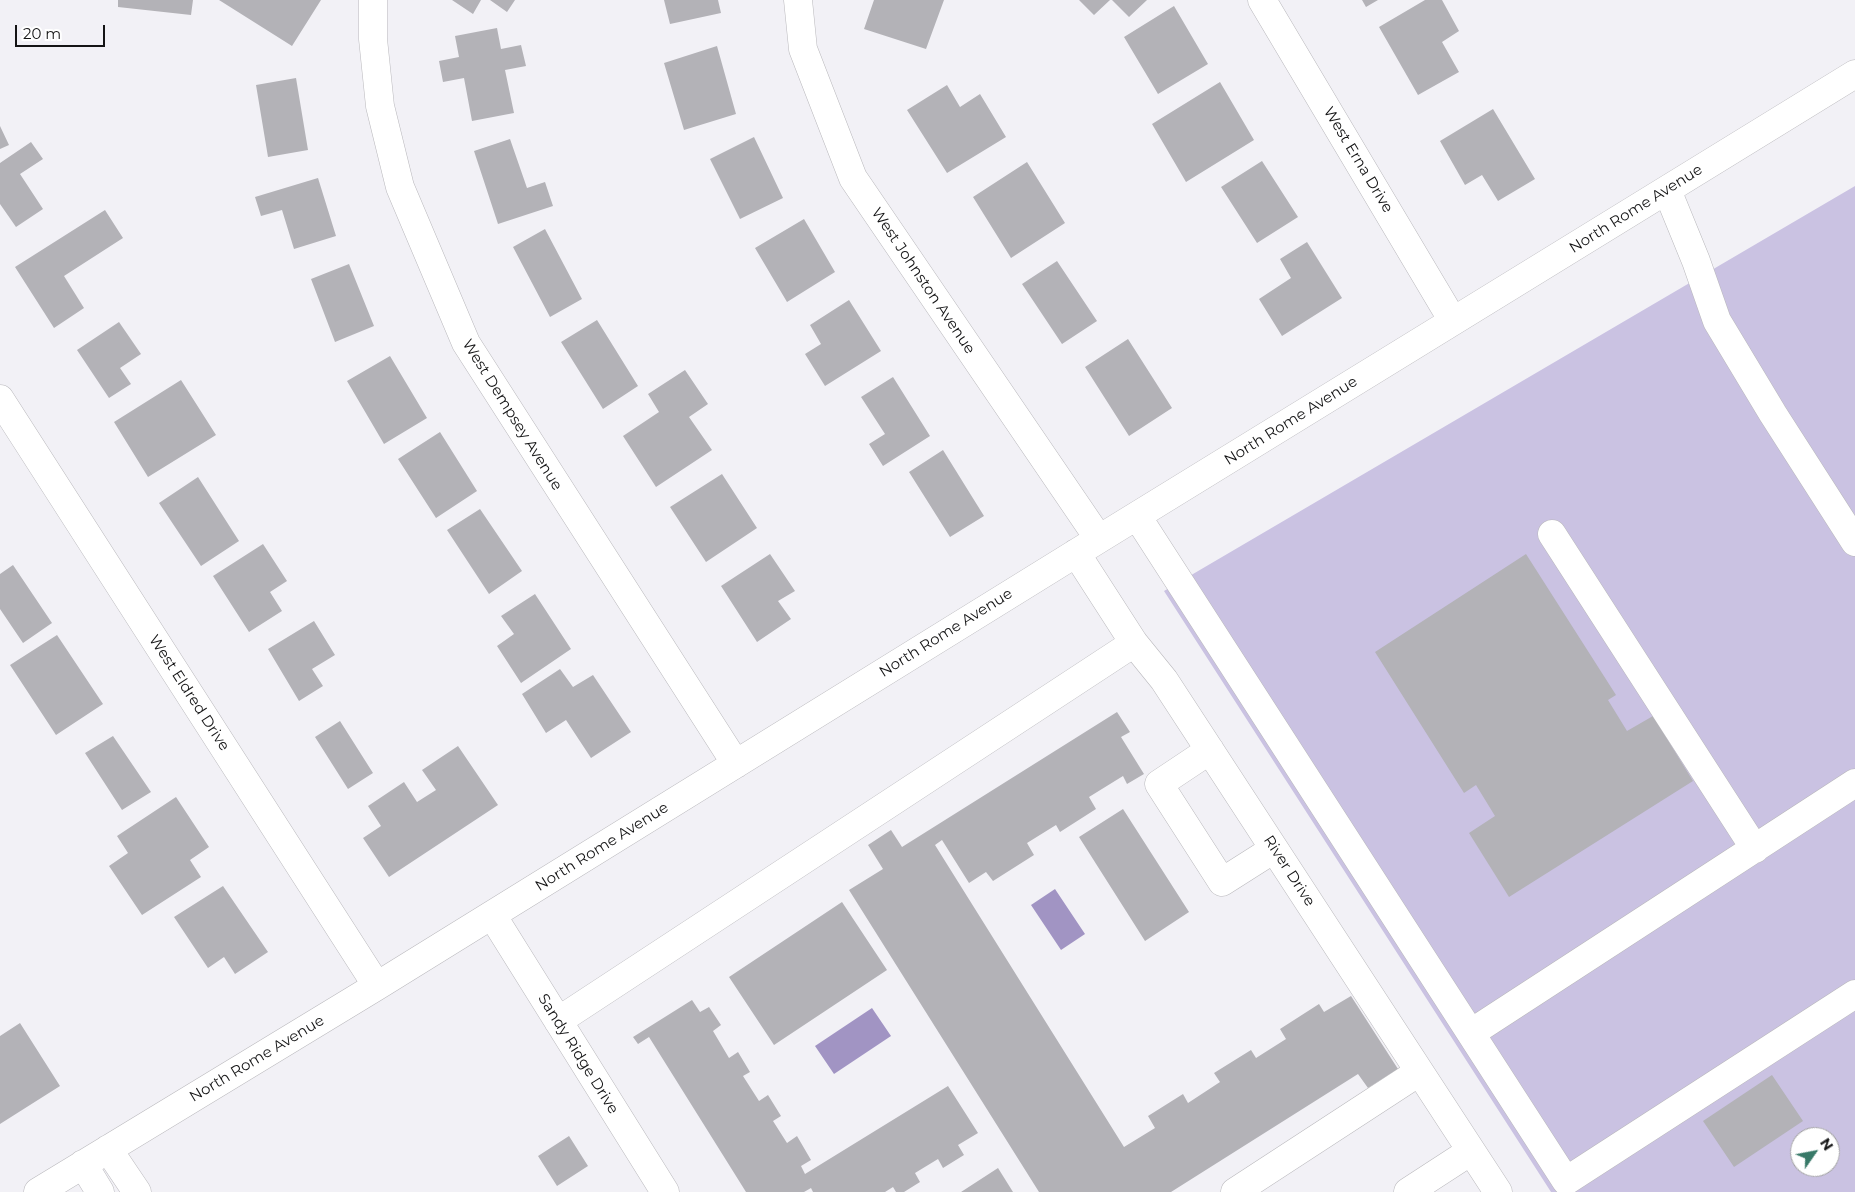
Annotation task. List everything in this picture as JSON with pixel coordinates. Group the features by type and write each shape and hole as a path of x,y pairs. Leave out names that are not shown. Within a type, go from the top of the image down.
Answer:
{"street":[{"name":"West Dempsey Avenue","path":"373,0 373,39 380,106 400,187 466,343 736,764"},
{"name":"West Johnston Avenue","path":"798,0 803,49 853,178 1099,539"},
{"name":"West Erna Drive","path":"1262,0 1454,321"},
{"name":"North Rome Avenue","path":"38,1192 378,986 1076,553 1855,74"},
{"path":"1667,190 1696,261 1717,321 1773,414 1855,542"},
{"name":"West Eldred Drive","path":"0,399 378,986"},
{"path":"1137,516 1566,1181 1855,994"},
{"path":"1552,534 1754,848"},
{"name":"River Drive","path":"1076,553 1134,643 1164,680 1498,1192"},
{"path":"558,1021 1134,643"},
{"path":"1210,750 1159,784 1222,882 1274,848"},
{"path":"1471,1033 1855,783"},
{"name":"Sandy Ridge Drive","path":"492,915 665,1192"},
{"path":"1234,1192 1419,1072"},
{"path":"108,1149 136,1192"},
{"path":"1408,1192 1471,1151"},
{"path":"84,1164 100,1192"}],"shaded area":[{"path":"1855,186 1855,1192 1551,1192 1164,591"},
{"path":"1055,889 1085,934 1061,950 1031,905"},
{"path":"872,1008 891,1036 834,1074 815,1046"}],"building":[{"path":"118,0 193,0 191,15 118,7"},
{"path":"219,0 321,0 292,46"},
{"path":"452,0 481,0 473,14"},
{"path":"490,0 515,0 507,12"},
{"path":"664,0 718,0 721,13 670,24"},
{"path":"874,0 944,0 926,49 864,29"},
{"path":"1079,0 1110,0 1094,15"},
{"path":"1112,0 1147,0 1129,17"},
{"path":"1362,0 1378,0 1366,7"},
{"path":"1425,0 1442,0 1459,31 1442,42 1459,72 1418,95 1379,27"},
{"path":"1174,6 1208,64 1158,94 1124,37"},
{"path":"497,28 501,49 521,45 526,66 505,70 514,113 472,121 464,78 443,82 439,61 459,57 455,36"},
{"path":"717,46 736,114 684,130 664,63"},
{"path":"296,78 308,150 268,157 256,85"},
{"path":"1220,82 1254,140 1186,182 1152,124"},
{"path":"947,85 960,107 980,94 1006,137 947,173 907,110"},
{"path":"1493,109 1535,179 1498,201 1482,175 1465,185 1440,141"},
{"path":"0,126 9,145 0,149"},
{"path":"754,137 783,198 740,219 710,159"},
{"path":"510,139 527,188 545,182 553,206 498,224 474,151"},
{"path":"31,142 43,159 20,174 43,209 16,227 0,204 0,163"},
{"path":"1262,161 1298,217 1257,243 1221,187"},
{"path":"1027,162 1065,223 1011,258 973,197"},
{"path":"318,178 336,236 294,249 282,210 261,216 255,197"},
{"path":"105,210 123,238 64,276 84,308 54,328 15,267"},
{"path":"804,219 835,272 787,302 755,248"},
{"path":"545,229 582,299 550,317 513,247"},
{"path":"1307,242 1342,298 1282,336 1259,299 1291,278 1280,259"},
{"path":"1057,261 1097,321 1062,344 1022,284"},
{"path":"349,264 374,326 335,342 311,279"},
{"path":"849,300 881,351 825,386 805,354 821,344 810,325"},
{"path":"597,320 638,386 603,409 561,342"},
{"path":"119,322 141,354 120,368 131,384 109,398 77,350"},
{"path":"1128,339 1172,408 1129,436 1085,367"},
{"path":"390,356 427,418 384,444 347,381"},
{"path":"685,370 708,404 689,417 712,450 656,487 623,436 659,412 648,394"},
{"path":"893,377 930,436 883,466 869,444 885,434 861,397"},
{"path":"181,380 216,435 148,477 114,422"},
{"path":"440,432 477,491 436,518 398,459"},
{"path":"943,450 984,516 950,537 909,472"},
{"path":"722,474 757,528 706,562 670,507"},
{"path":"198,477 239,541 201,566 159,503"},
{"path":"480,509 522,571 489,594 447,530"},
{"path":"263,544 287,581 270,592 282,611 249,632 213,576"},
{"path":"770,554 795,591 778,601 791,619 757,642 721,586"},
{"path":"1526,554 1616,695 1608,700 1627,731 1653,716 1693,781 1509,897 1469,833 1495,816 1476,785 1464,793 1375,652"},
{"path":"13,565 52,623 23,643 0,609 0,574"},
{"path":"535,594 571,649 521,683 497,646 514,634 501,616"},
{"path":"314,621 335,655 312,669 323,686 299,701 268,649"},
{"path":"57,635 103,704 56,735 10,665"},
{"path":"560,669 573,687 593,675 631,732 591,758 566,720 546,733 522,694"},
{"path":"1117,712 1130,732 1121,737 1144,774 1127,784 1123,776 1089,797 1096,809 1060,832 1056,825 1027,843 1034,855 993,881 986,872 969,883 942,840 935,845 1124,1147 1155,1128 1148,1116 1183,1094 1188,1103 1220,1082 1214,1073 1251,1050 1256,1058 1286,1039 1280,1029 1319,1004 1324,1012 1351,996 1398,1069 1368,1088 1358,1074 1171,1192 1039,1192 849,890 883,869 868,845 891,830 902,847"},
{"path":"340,721 373,773 348,789 315,737"},
{"path":"113,736 151,792 122,810 85,753"},
{"path":"458,746 498,805 389,877 363,838 381,826 368,806 404,782 417,802 436,790 422,770"},
{"path":"176,797 209,847 190,860 201,877 142,915 109,866 128,853 117,836"},
{"path":"1123,809 1189,912 1145,941 1079,837"},
{"path":"223,886 268,952 235,974 224,957 208,968 174,917"},
{"path":"842,902 887,970 774,1045 729,977"},
{"path":"692,1000 700,1012 709,1007 721,1025 713,1031 729,1058 738,1052 750,1072 743,1076 759,1101 768,1095 781,1116 773,1121 787,1143 797,1136 811,1160 801,1166 805,1174 948,1086 978,1133 958,1145 964,1155 943,1168 938,1159 915,1173 920,1182 904,1192 896,1192 893,1187 885,1192 813,1192 811,1188 804,1192 746,1192 649,1037 638,1044 633,1037"},
{"path":"20,1023 60,1086 0,1124 0,1036"},
{"path":"1772,1075 1803,1121 1794,1127 1790,1127 1790,1130 1734,1167 1703,1121"},
{"path":"569,1136 588,1166 557,1186 538,1156"},
{"path":"998,1168 1013,1192 961,1192"}]}
